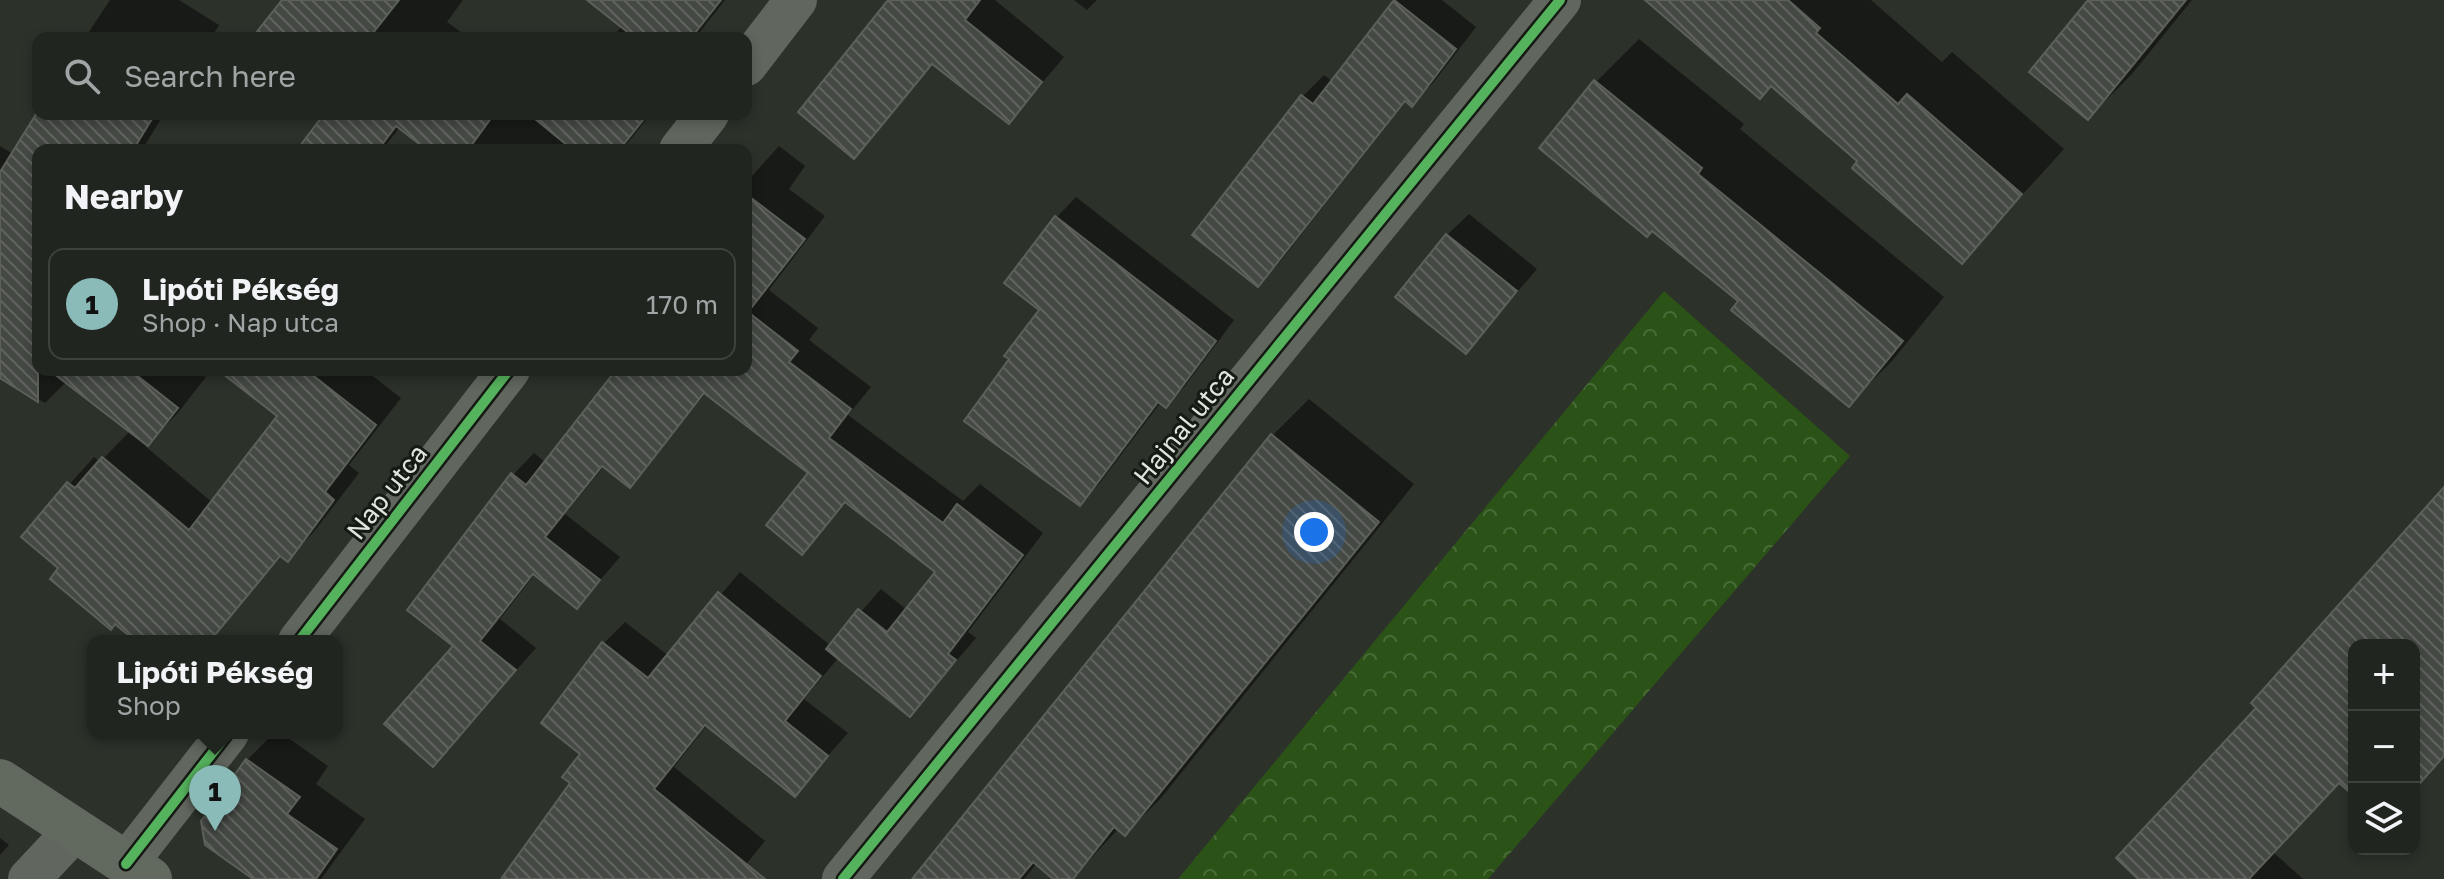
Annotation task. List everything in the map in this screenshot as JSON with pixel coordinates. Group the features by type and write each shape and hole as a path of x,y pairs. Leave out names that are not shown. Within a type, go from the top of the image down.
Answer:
{"main road":[{"path":"0,781 138,871"}],"street":[{"path":"752,57 796,0"},
{"name":"Hajnal utca","path":"843,879 1560,0"},
{"path":"685,144 703,120"},
{"name":"Nap utca","path":"304,635 504,376"},
{"path":"138,871 224,739"},
{"path":"29,879 75,830"}],"green space":[{"path":"1664,291 1850,456 1488,879 1178,879"}],"building":[{"path":"282,0 399,0 374,32 257,32"},
{"path":"587,0 721,0 696,32 627,32"},
{"path":"888,0 980,0 965,20 1042,82 1009,124 932,64 854,159 798,112"},
{"path":"1394,0 1456,49 1412,107 1405,101 1258,287 1192,235 1301,95 1313,104"},
{"path":"1645,0 1788,0 1820,28 1816,33 1898,104 1907,94 2022,194 1962,264 1852,168 1857,161 1771,86 1760,99"},
{"path":"2088,0 2186,0 2088,120 2029,72"},
{"path":"1594,80 1702,168 1698,174 1903,341 1849,407 1731,310 1738,301 1652,231 1647,237 1539,148"},
{"path":"32,120 151,120 137,144 32,144 32,376 38,376 38,402 0,378 0,172"},
{"path":"320,120 490,120 472,144 419,144 396,126 382,144 302,144"},
{"path":"536,120 643,120 624,144 566,144"},
{"path":"752,199 805,239 752,307"},
{"path":"1055,216 1216,341 1166,408 1158,402 1080,506 964,421 1009,359 1004,356 1039,310 1004,283"},
{"path":"1446,234 1517,291 1466,354 1395,297"},
{"path":"752,315 798,351 789,362 851,409 829,438 943,523 957,504 1023,555 948,654 956,660 910,717 826,649 858,609 887,632 935,572 845,502 802,555 766,525 808,473 704,393 630,488 602,466 545,537 600,580 577,609 533,574 480,641 516,670 433,767 384,724 453,646 407,610 511,473 526,485 611,376 752,376"},
{"path":"57,376 138,376 178,408 148,446"},
{"path":"226,376 314,376 376,425 325,492 334,500 288,562 280,556 215,635 128,635 115,624 111,630 50,579 58,568 21,537 67,482 75,488 102,457 189,530 277,416"},
{"path":"1271,434 1379,522 1125,836 1114,827 1073,879 1053,879 1033,862 1019,879 912,879"},
{"path":"2444,487 2444,756 2420,783 2420,639 2348,639 2348,791 2339,783 2249,879 2138,879 2116,858 2256,708 2251,703"},
{"path":"718,592 821,676 785,721 828,756 795,797 705,725 654,789 765,879 501,879 570,783 562,777 580,754 541,723 602,642 648,678"},
{"path":"246,759 300,797 287,814 337,849 316,879 253,879 205,845 201,821"}],"cycle path":[{"path":"843,879 1560,0"},
{"path":"304,635 504,376"},
{"path":"126,864 223,739"}],"place":[{"name":"Lipóti Pékség","path":"215,831"}]}
